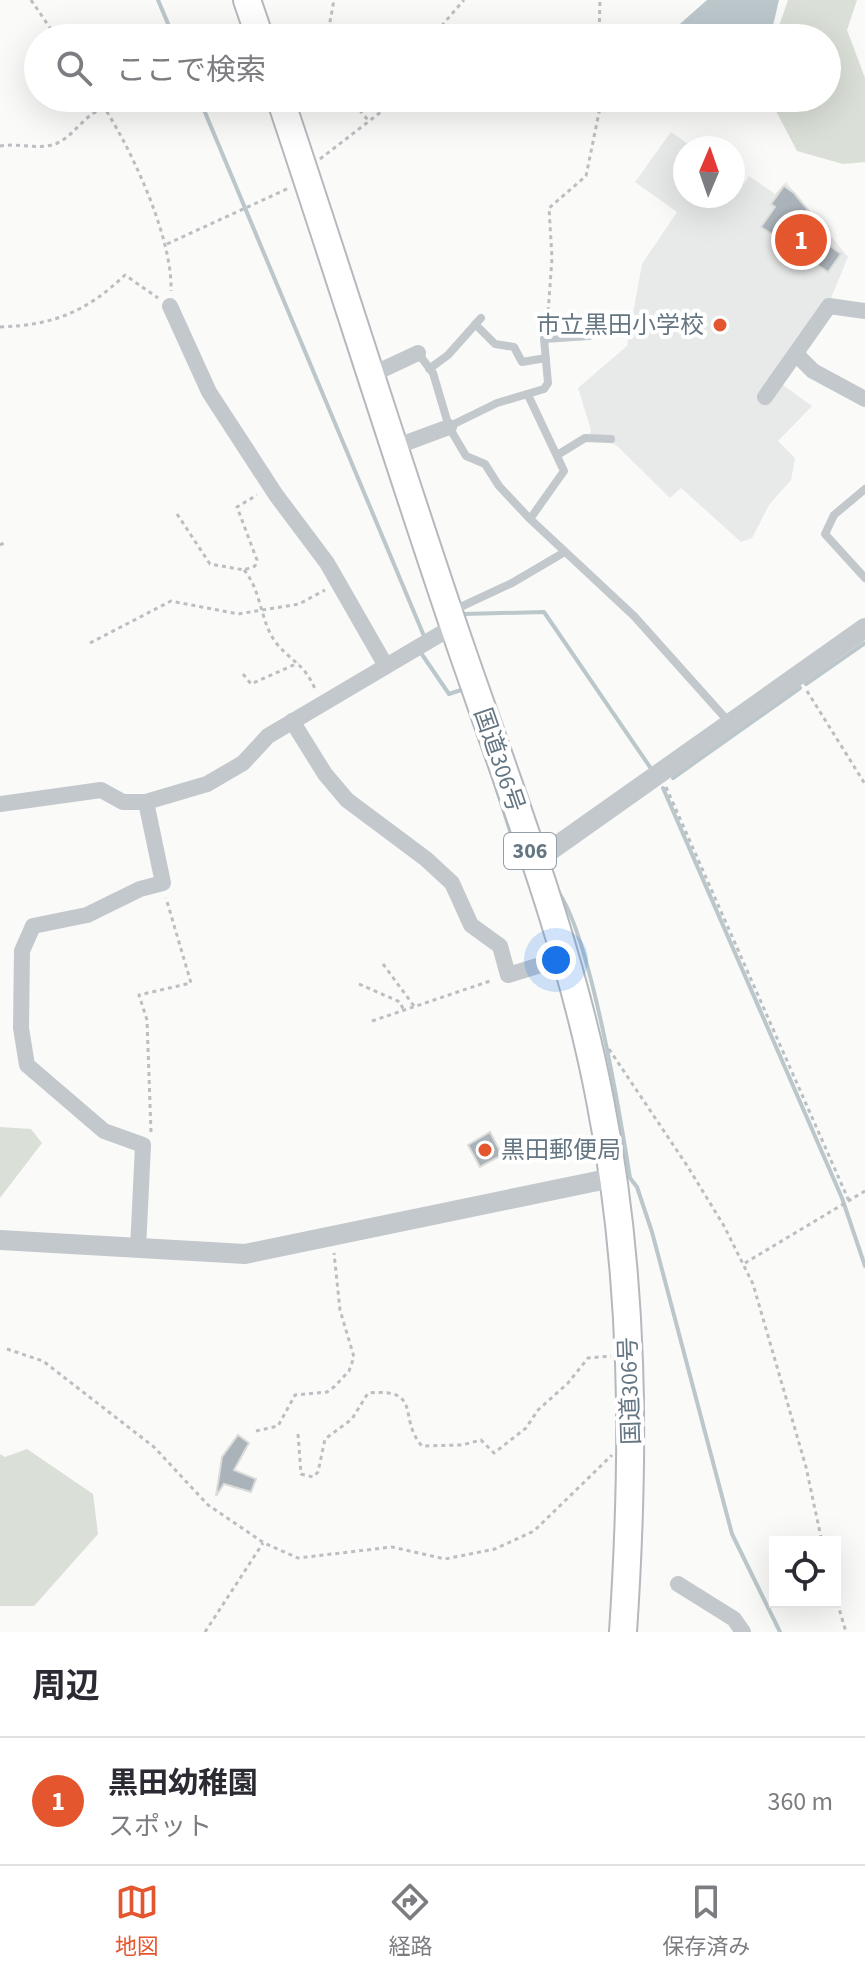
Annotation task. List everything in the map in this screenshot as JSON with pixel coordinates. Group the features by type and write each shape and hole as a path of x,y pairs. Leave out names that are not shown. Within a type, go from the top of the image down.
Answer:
{"highway":[{"path":"247,0 255,24"},
{"name":"国道306号","path":"285,112 534,862 589,1046 612,1178 631,1356 632,1445 623,1632"}],"street":[{"path":"170,306 209,392 338,583 386,666"},
{"path":"765,397 829,306 865,311"},
{"path":"371,375 418,353"},
{"path":"796,354 813,371 865,399"},
{"path":"395,447 449,426"},
{"path":"0,804 101,790 123,802 146,802 224,777 243,763 268,736 386,666 452,619"},
{"path":"534,862 865,628"},
{"path":"292,721 325,774 347,800 426,859 452,883 471,925 500,946 508,975 563,958"},
{"path":"138,1249 143,1145 104,1131 27,1065 21,1028 22,951 33,926 87,915 140,889 163,883 146,802"},
{"path":"0,1240 245,1254 612,1178"},
{"path":"678,1584 734,1619 743,1632"}],"lane":[{"path":"429,369 478,321 495,344 514,347 522,362 546,358"},
{"path":"449,426 497,403 528,395 547,386 546,339 589,336"},
{"path":"418,353 429,369 449,426 466,456 485,464 499,486 530,519 634,616 731,725"},
{"path":"528,395 559,454 563,474 530,519"},
{"path":"559,454 585,438 611,439"},
{"path":"865,489 834,515 825,534 865,578"},
{"path":"452,619 563,553"}],"path":[{"path":"31,0 47,24"},
{"path":"330,24 334,0"},
{"path":"443,24 464,0"},
{"path":"599,24 600,0"},
{"path":"0,146 51,145 68,137 96,112"},
{"path":"108,112 119,130 167,244 170,306"},
{"path":"361,112 368,120"},
{"path":"167,244 305,173 379,112"},
{"path":"546,339 552,258 549,208 586,176 599,112"},
{"path":"0,327 60,318 95,303 125,275 170,306"},
{"path":"177,514 210,564 244,570 255,566 257,560 237,507 270,486"},
{"path":"244,570 275,642 299,663 324,703"},
{"path":"90,643 171,601 190,602 228,613 263,611 299,604 338,583"},
{"path":"243,674 251,684 299,663"},
{"path":"798,677 865,784"},
{"path":"659,776 846,1203"},
{"path":"143,1145 151,1133 147,1020 139,995 191,983 171,922 163,883"},
{"path":"383,964 414,1007"},
{"path":"372,1021 508,975"},
{"path":"359,984 400,1002 404,1010"},
{"path":"600,1048 613,1051 645,1098 744,1264 764,1315 806,1467 821,1536"},
{"path":"744,1264 865,1191"},
{"path":"256,1431 278,1426 295,1395 327,1392 349,1371 354,1349 340,1310 332,1238"},
{"path":"7,1349 43,1361 154,1447 208,1505 263,1543 286,1554 311,1559 392,1547 445,1559 495,1549 534,1531 605,1460 623,1446 632,1445"},
{"path":"298,1434 301,1474 313,1477 325,1439 352,1419 368,1393 397,1394 406,1400 416,1438 422,1446 462,1445 481,1440 494,1453 526,1428 538,1410 568,1383 588,1358 631,1356"},
{"path":"205,1632 263,1543"},
{"path":"839,1608 846,1632"}],"shaded area":[{"path":"707,0 779,0 773,24 680,24"},
{"path":"788,0 857,0 847,30 865,78 865,162 843,164 797,151 777,113 841,112 841,24 780,24"},
{"name":"市立黒田小学校","path":"671,132 677,136 673,136 673,208 745,208 745,182 749,176 775,194 786,182 848,257 831,298 827,299 783,385 812,406 778,441 795,458 791,480 769,505 752,538 741,542 681,488 670,498 616,445 589,436 591,430 578,388 627,346 642,264 677,212 635,182"},
{"path":"0,1127 31,1129 42,1143 0,1198"},
{"path":"27,1449 93,1494 98,1534 34,1606 0,1606 0,1454 5,1457"}],"building":[{"path":"784,186 813,216 806,228 841,254 828,272 761,227 775,207 771,204"},
{"path":"490,1132 502,1155 480,1167 468,1145"},
{"path":"238,1435 249,1443 234,1470 256,1479 251,1492 224,1484 216,1496 222,1457"}],"waterway":[{"path":"158,0 168,24"},
{"path":"205,112 424,636"},
{"path":"464,614 544,612 652,770"},
{"path":"806,684 865,643"},
{"path":"419,650 449,694 464,689"},
{"path":"673,778 800,688"},
{"path":"488,762 511,841 519,850"},
{"path":"663,788 842,1198 865,1266"},
{"path":"555,888 568,909 591,981 630,1178 637,1187 652,1232 732,1534 780,1632"}],"place":[{"name":"黒田幼稚園","path":"801,240"},
{"name":"市立黒田小学校","path":"720,325"},
{"name":"黒田郵便局","path":"485,1150"}]}
